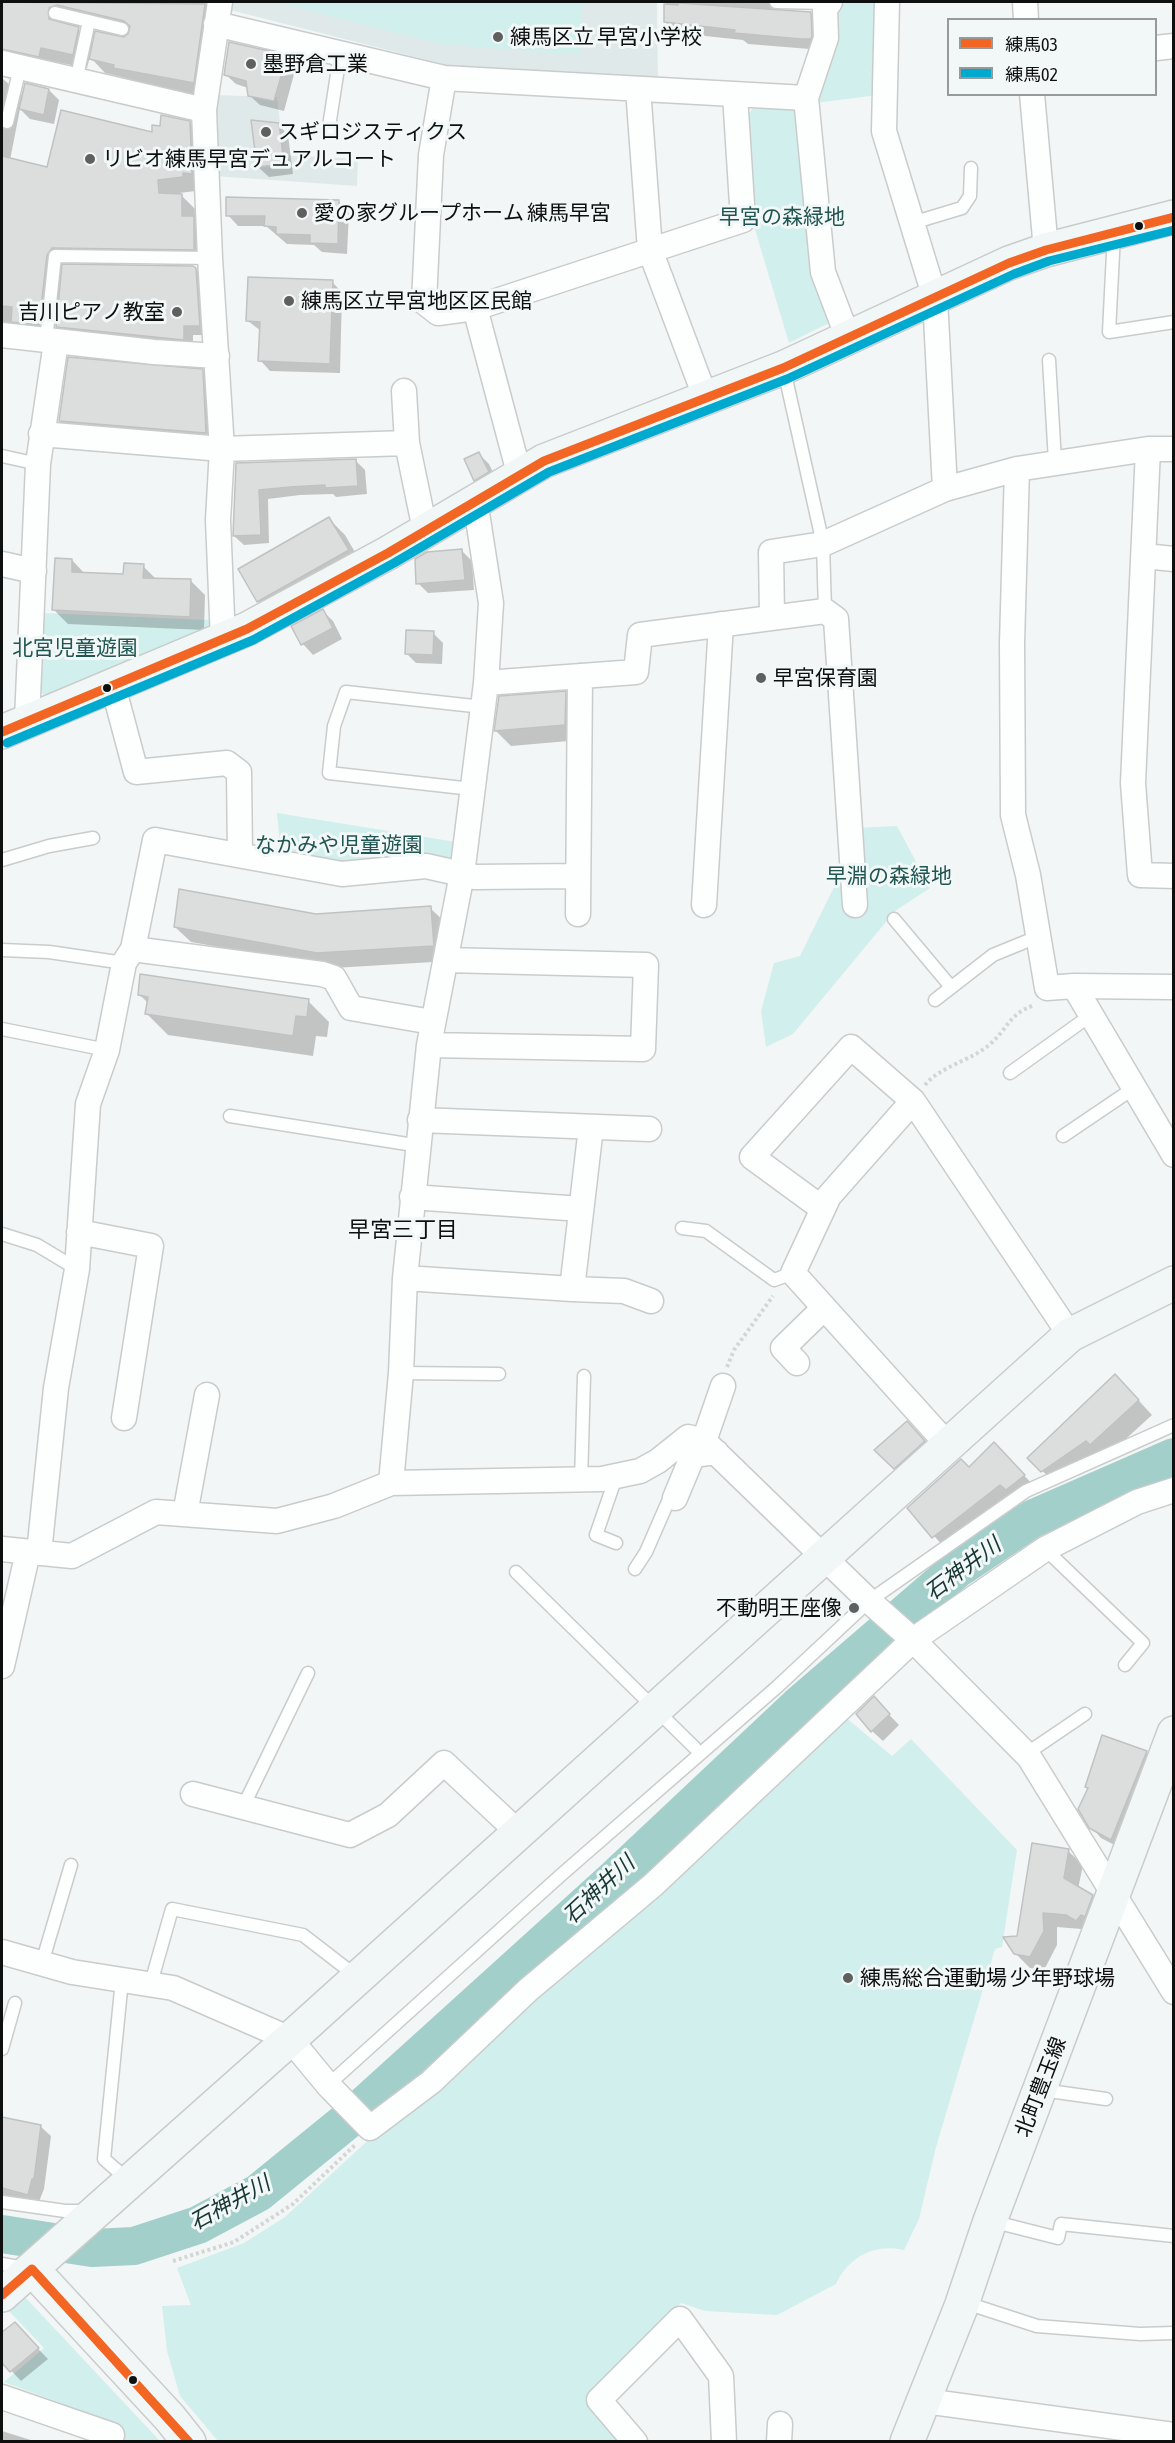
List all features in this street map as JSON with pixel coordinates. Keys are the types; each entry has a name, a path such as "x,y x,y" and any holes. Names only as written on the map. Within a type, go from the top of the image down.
{"street":[{"path":"829,2 825,9 826,38 806,99 823,272 848,338"},
{"path":"887,2 884,131 935,298 945,489"},
{"path":"1025,2 1026,18"},
{"path":"223,641 218,520 222,449 210,258 204,110 218,13 340,55 444,78 806,99"},
{"path":"1157,48 1173,46"},
{"path":"11,65 204,110"},
{"path":"444,78 431,155 424,302 438,313 475,308 743,220 735,94"},
{"path":"638,89 651,250 706,399"},
{"path":"1032,96 1047,250"},
{"path":"51,341 38,464 34,571 14,726 223,641 425,530 519,473 544,461 783,368 1009,263 1047,250 1173,217"},
{"path":"475,308 519,473"},
{"path":"2,335 217,356"},
{"path":"404,391 407,443 425,530"},
{"path":"41,434 222,449 407,443"},
{"path":"1148,449 1133,783 1140,875 1173,876"},
{"path":"772,616 771,552 823,544 945,489 1017,469 1055,461 1148,449 1173,449"},
{"path":"1017,469 1012,644 1013,814 1028,875 1036,937 1047,988 1173,987"},
{"path":"391,1483 401,1373 405,1278 412,1197 420,1146 420,1120 431,1034 462,874 486,683 491,603 475,500"},
{"path":"1144,556 1173,559"},
{"path":"2,564 34,571"},
{"path":"486,683 636,672 640,635 772,616 825,611 836,619 855,905"},
{"path":"704,905 721,624"},
{"path":"579,914 580,676"},
{"path":"113,686 136,772 227,764 239,772 240,855"},
{"path":"2,1666 34,1552 56,1389 76,1269 88,1104 107,1050 155,840 342,874 426,866 474,877 578,876"},
{"path":"128,956 322,974 334,978 351,1008 431,1034 643,1049 646,965 446,960"},
{"path":"1074,986 1173,1155"},
{"path":"823,1209 752,1157 851,1047 913,1101 1070,1335"},
{"path":"913,1101 829,1196 788,1275 824,1308 947,1444"},
{"path":"420,1120 649,1129"},
{"path":"572,1289 591,1127"},
{"path":"412,1197 581,1209"},
{"path":"79,1232 151,1246 124,1418"},
{"path":"405,1278 624,1291 651,1301"},
{"path":"2,2295 25,2265 95,2213 130,2182 1070,1335 1173,1283"},
{"path":"797,1363 783,1348 824,1308"},
{"path":"675,1497 693,1455 710,1446 723,1386"},
{"path":"185,1514 207,1395"},
{"path":"2,1549 72,1556 156,1512 277,1521 334,1506 391,1483 581,1482 616,1477 640,1471 658,1461 688,1437 710,1446 872,1604 909,1637 1026,1755 1173,1992"},
{"path":"2,1952 122,1980 173,1988 290,2039 328,2085 370,2128 431,2082 528,1990 653,1886 909,1637 1045,1549 1137,1502 1173,1490"},
{"name":"北町豊玉線","path":"907,2442 925,2401 1173,1733"},
{"path":"193,1794 350,1835 388,1815 444,1763 519,1833"},
{"path":"25,2265 170,2418 189,2442"},
{"path":"635,2442 599,2400 680,2319 721,2376 724,2442"},
{"path":"2,2397 112,2435 110,2442"},
{"path":"925,2401 1173,2435"}],"lane":[{"path":"776,2 829,2"},
{"path":"55,13 122,29"},
{"path":"76,81 89,21"},
{"path":"328,132 340,55"},
{"path":"7,122 11,65"},
{"path":"912,223 962,208 970,196 971,168"},
{"path":"1114,232 1109,332 1173,322"},
{"path":"51,341 55,256 210,258"},
{"path":"1049,360 1055,461"},
{"path":"783,368 823,544 825,611"},
{"path":"2,456 38,464"},
{"path":"472,789 329,773 334,726 346,692 483,708"},
{"path":"2,860 49,846 93,838"},
{"path":"894,919 951,987"},
{"path":"935,1000 993,955 1036,937"},
{"path":"2,950 128,956"},
{"path":"1010,1073 1091,1015"},
{"path":"2,1029 107,1050"},
{"path":"1063,1136 1134,1088"},
{"path":"230,1116 420,1146"},
{"path":"682,1228 706,1232 774,1280 788,1275"},
{"path":"2,1234 37,1245 76,1269"},
{"path":"401,1373 499,1374"},
{"path":"581,1482 584,1376"},
{"path":"328,2085 561,1875 872,1604 1026,1491 1173,1425"},
{"path":"616,1477 596,1535 616,1543"},
{"path":"635,1569 646,1552 670,1497 675,1497"},
{"path":"1045,1549 1143,1642 1125,1665"},
{"path":"516,1572 695,1748"},
{"path":"243,1807 308,1673"},
{"path":"1026,1755 1085,1714"},
{"path":"42,1963 71,1865"},
{"path":"151,1983 172,1909 303,1935 358,1978"},
{"path":"122,1980 105,2159 130,2182"},
{"path":"2,2049 15,2003"},
{"path":"1040,2090 1106,2099"},
{"path":"2,2202 95,2213"},
{"path":"990,2221 1058,2238 1061,2224 1173,2236"},
{"path":"962,2302 1037,2326 1140,2334 1173,2333"}],"path":[{"path":"913,1101 934,1074 966,1062 992,1043 1019,1010 1046,1001 1047,988"},
{"path":"723,1386 721,1384 734,1350 788,1275"},
{"path":"172,2261 234,2242 293,2204 346,2155 370,2128"}],"shaded area":[{"name":"練馬区立 早宮小学校","path":"231,2 657,2 658,80 447,65 230,10"},
{"path":"215,95 277,97 284,155 358,159 357,186 214,176"}],"green space":[{"path":"276,2 583,2 579,55 439,44"},
{"path":"883,2 878,95 815,103 833,13 841,4"},
{"name":"早宮の森緑地","path":"754,107 797,110 831,316 829,323 789,343 754,226 749,113"},
{"name":"北宮児童遊園","path":"43,613 210,620 210,627 46,697 39,690"},
{"name":"なかみや児童遊園","path":"277,813 456,842 453,858 442,864 340,867 281,856"},
{"name":"早淵の森緑地","path":"897,826 930,888 895,911 793,1034 766,1047 761,1011 774,963 800,956 841,873 855,828"},
{"path":"845,1717 892,1756 911,1739 1017,1850 1002,1947 995,1949 936,2147 919,2219 904,2250 883,2249 864,2254 848,2266 836,2284 777,2315 705,2311 681,2303 588,2394 625,2441 218,2441 180,2396 167,2351 162,2306 191,2305 177,2268 244,2243 285,2217 377,2132"},
{"path":"25,2297 160,2441 117,2441 122,2426 4,2382 44,2348 8,2310"}],"building":[{"path":"2,2 205,4 194,83 113,68 114,65 89,59 95,31 124,37 128,34 130,26 124,21 57,5 49,8 49,19 79,27 73,55 41,48 39,57 2,49"},
{"path":"678,3 811,12 812,36 811,39 801,39 734,33 735,30 664,22 664,4 678,5"},
{"name":"墨野倉工業","path":"229,42 287,55 274,101 248,96 246,81 224,75"},
{"path":"25,83 49,89 44,115 19,109"},
{"path":"61,110 152,132 152,125 160,126 161,115 190,121 192,174 183,173 183,177 158,180 159,193 182,194 182,216 194,216 194,250 52,248 47,255 39,325 11,322 12,307 2,306 2,156 47,167"},
{"name":"スギロジスティクス","path":"251,120 279,123 284,164 257,167"},
{"name":"愛の家グループホーム 練馬早宮","path":"226,197 339,200 338,244 310,243 310,235 276,234 276,227 264,226 265,216 226,216"},
{"path":"62,264 193,266 196,268 200,326 184,326 184,340 56,327"},
{"name":"練馬区立早宮地区区民館","path":"248,277 333,280 330,364 258,361 260,322 246,321"},
{"path":"68,357 203,369 206,433 59,421"},
{"path":"479,452 489,472 474,481 464,459"},
{"path":"356,459 358,486 325,488 325,485 259,490 261,535 233,536 236,463"},
{"path":"329,517 349,550 257,602 238,569"},
{"path":"462,549 465,580 416,584 415,559 427,552"},
{"path":"55,558 72,559 72,572 123,574 124,563 144,564 143,578 191,579 190,617 52,610"},
{"path":"323,609 333,628 301,645 291,626"},
{"path":"406,630 434,631 433,655 405,654"},
{"path":"566,691 565,725 494,731 499,696"},
{"path":"179,889 316,914 431,906 434,946 317,953 174,927"},
{"path":"140,974 309,999 307,1017 296,1016 293,1036 145,1014 148,997 138,995"},
{"path":"1115,1374 1139,1400 1090,1445 1086,1441 1041,1472 1027,1458"},
{"path":"907,1421 925,1441 894,1469 874,1450"},
{"path":"994,1442 1025,1475 1006,1490 1000,1485 932,1538 907,1508 961,1459 969,1467"},
{"path":"874,1696 890,1714 871,1732 856,1714"},
{"path":"1102,1735 1147,1751 1111,1840 1089,1828 1078,1809 1088,1788 1085,1787"},
{"path":"1032,1843 1069,1849 1064,1878 1093,1895 1085,1917 1081,1915 1076,1921 1066,1915 1043,1913 1044,1931 1030,1957 1014,1954 1003,1937 1017,1936"},
{"path":"2,2117 41,2125 34,2179 32,2179 28,2195 2,2188"},
{"path":"15,2322 39,2348 10,2372 2,2363 2,2332"}],"waterway":[{"name":"石神井川","path":"2,2234 92,2248 134,2246 198,2225 258,2193 349,2119 613,1880 798,1706 956,1570 1032,1519 1174,1457"}],"transit line":[{"name":"練馬03","path":"2,732 247,629 388,553 544,461 783,368 1009,263 1046,250 1174,217"},
{"name":"練馬02","path":"7,743 253,640 394,563 549,472 787,379 1014,274 1049,261 1174,230"},
{"name":"練馬03","path":"2,2295 32,2269 189,2442"}],"place":[{"name":"練馬区立 早宮小学校","path":"498,37"},
{"name":"墨野倉工業","path":"251,64"},
{"name":"スギロジスティクス","path":"266,132"},
{"name":"リビオ練馬早宮デュアルコート","path":"90,159"},
{"name":"愛の家グループホーム 練馬早宮","path":"302,213"},
{"name":"練馬区立早宮地区区民館","path":"289,301"},
{"name":"吉川ピアノ教室","path":"177,312"},
{"name":"早宮保育園","path":"761,678"},
{"name":"不動明王座像","path":"854,1608"},
{"name":"練馬総合運動場 少年野球場","path":"848,1978"}],"district":[{"name":"早宮三丁目","path":"403,1230"}]}
